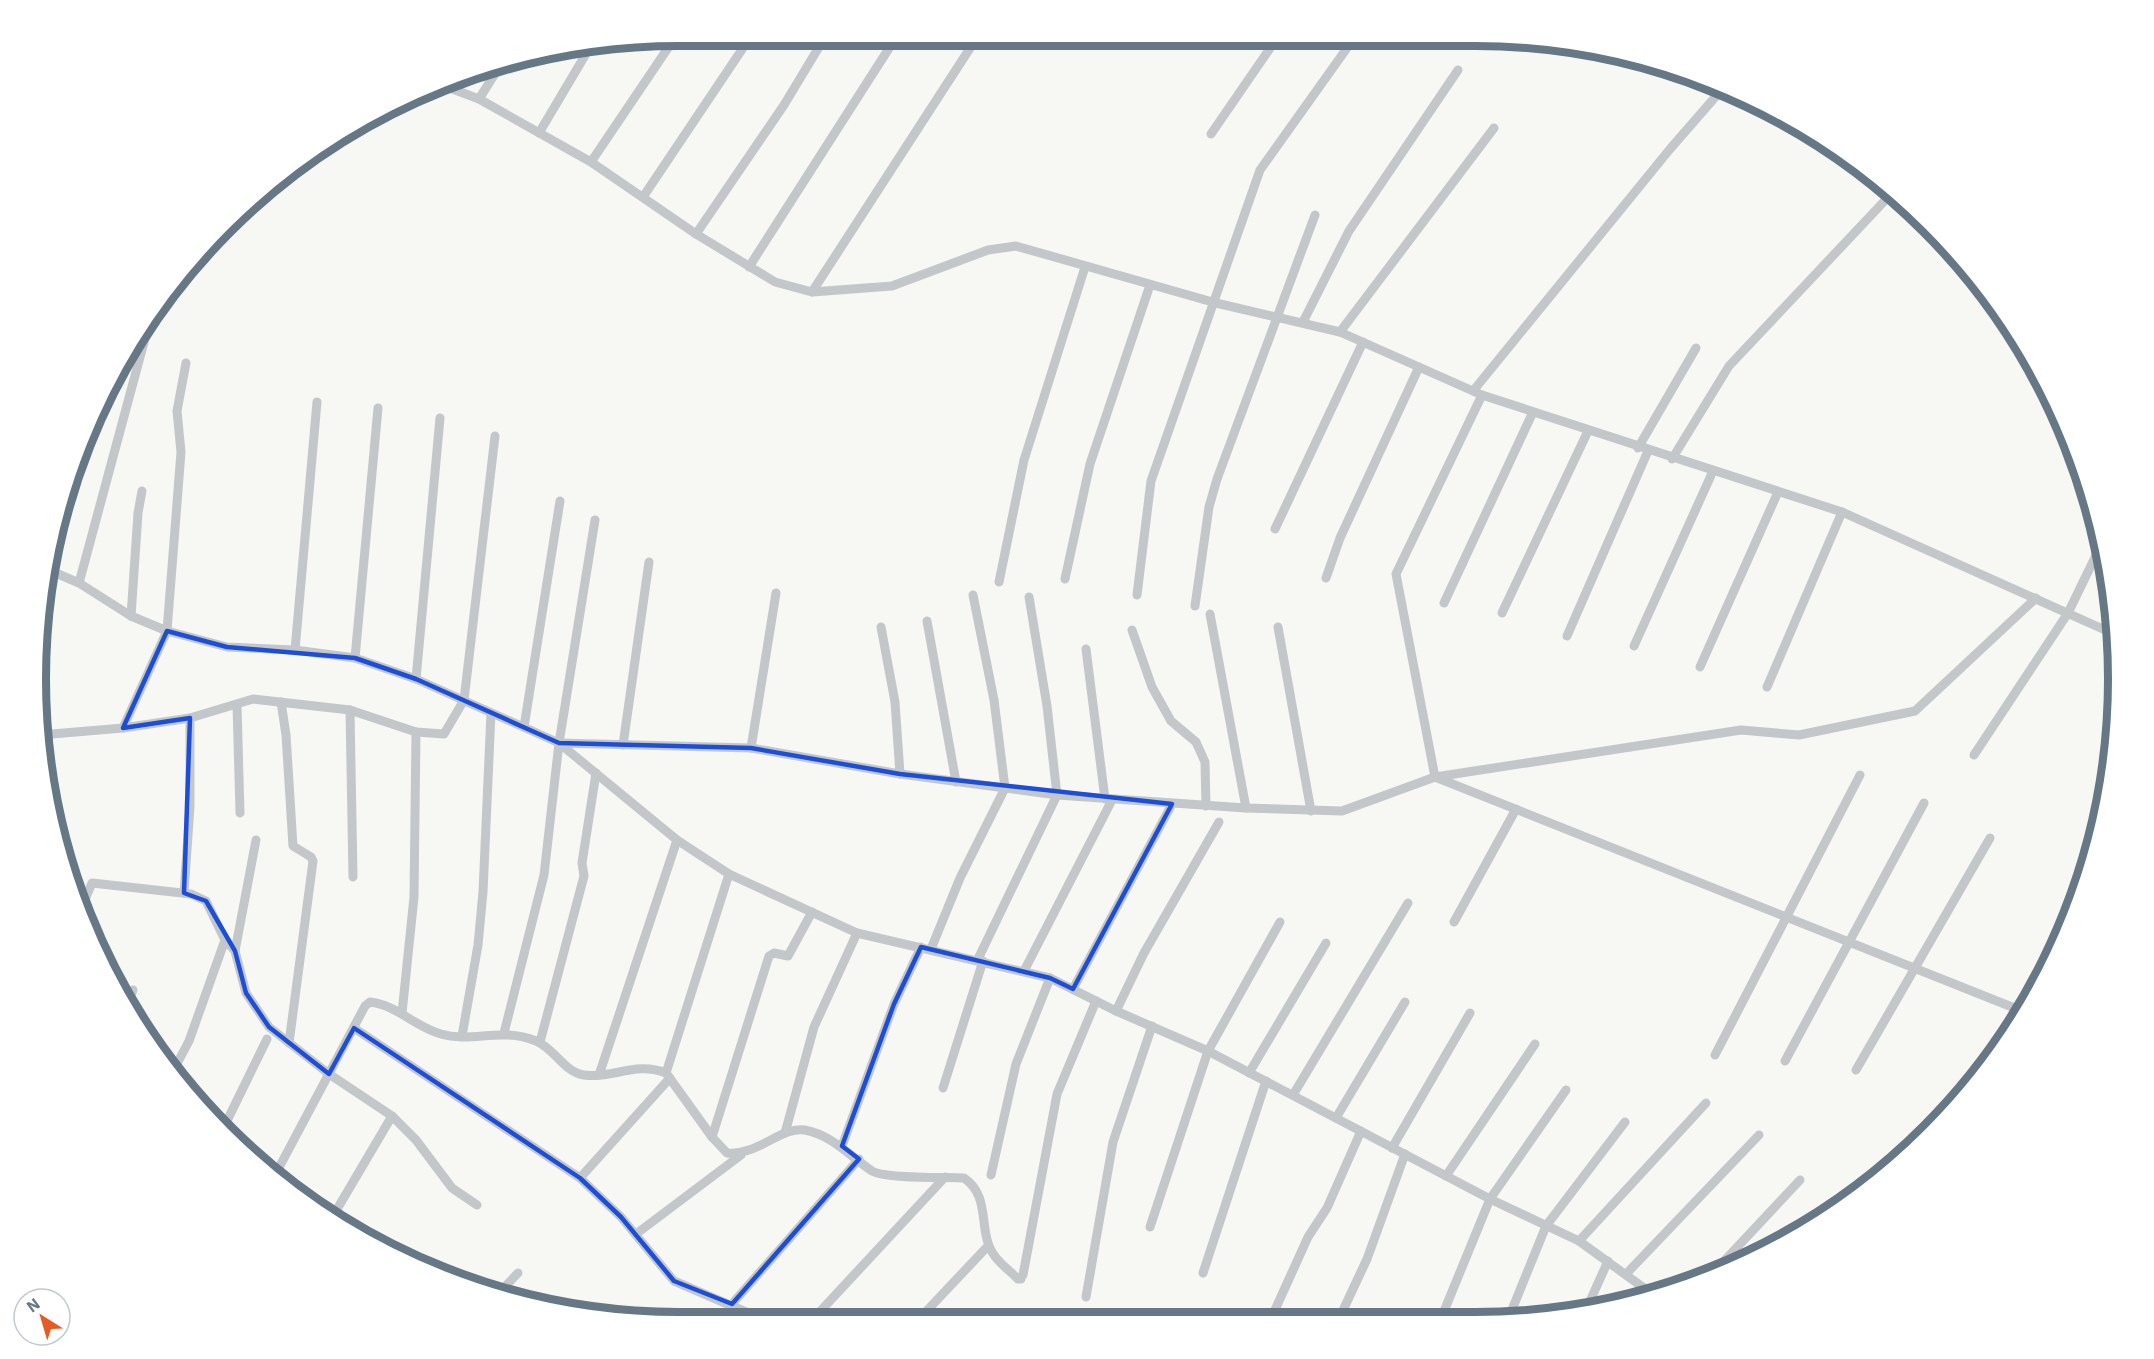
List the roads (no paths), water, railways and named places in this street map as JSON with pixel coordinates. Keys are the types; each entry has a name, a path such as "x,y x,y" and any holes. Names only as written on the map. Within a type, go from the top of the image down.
{"street":[{"path":"643,196 744,46"},
{"path":"696,234 784,105 820,46"},
{"path":"749,267 890,46"},
{"path":"812,292 971,46"},
{"path":"1211,134 1272,46"},
{"path":"1137,595 1151,481 1216,303 1260,170 1349,46"},
{"path":"591,162 669,47"},
{"path":"539,133 586,54"},
{"path":"1303,322 1349,231 1458,70"},
{"path":"479,99 494,74"},
{"path":"453,89 479,99 591,162 696,234 775,282 812,292 892,286 1005,245 1016,246 1216,303 1340,332 1478,393 1672,459 1842,513 2105,630"},
{"path":"1435,777 1396,574 1478,393 1670,149 1717,95"},
{"path":"1340,332 1494,128"},
{"path":"1672,459 1729,366 1886,199"},
{"path":"1195,606 1209,507 1217,479 1315,214"},
{"path":"999,582 1024,460 1085,267"},
{"path":"1065,579 1090,464 1150,285"},
{"path":"79,583 144,342"},
{"path":"1275,529 1363,342"},
{"path":"1567,636 1643,449 1696,348"},
{"path":"123,728 167,631 181,452 177,411 186,363"},
{"path":"1326,578 1340,538 1419,367"},
{"path":"295,650 317,402"},
{"path":"355,658 378,408"},
{"path":"1444,603 1533,412"},
{"path":"416,679 440,418"},
{"path":"1502,614 1588,430"},
{"path":"49,733 123,728 190,718 253,699 350,710 416,732 444,734 464,700 495,436"},
{"path":"1634,646 1713,471"},
{"path":"131,616 138,513 142,491"},
{"path":"1700,667 1779,492"},
{"path":"524,727 560,501"},
{"path":"1767,687 1842,513"},
{"path":"504,1033 544,875 559,743 595,520"},
{"path":"1974,755 2068,613 2095,557"},
{"path":"623,745 649,562"},
{"path":"56,573 79,583 131,616 167,631 227,647 295,650 355,658 416,679 491,712 559,743 677,840 729,874 857,933 1050,978 1116,1011 1208,1051 1490,1199 1579,1242 1627,1273 1646,1289"},
{"path":"751,748 776,593"},
{"path":"842,1146 894,1004 926,948 1005,788 994,700 973,595"},
{"path":"943,1088 980,960 1057,795 1047,706 1029,597"},
{"path":"559,743 751,748 900,774 1057,795 1206,806 1342,811 1435,777 1741,730 1799,735 1915,711 2036,598"},
{"path":"1210,614 1246,808"},
{"path":"927,621 956,782"},
{"path":"881,627 895,702 900,774"},
{"path":"1278,627 1311,810"},
{"path":"1132,630 1152,687 1166,713 1171,721 1196,742 1205,762 1206,806"},
{"path":"1024,971 1109,799 1086,649"},
{"path":"281,702 286,735 293,846 313,859 289,1043"},
{"path":"237,705 240,813"},
{"path":"350,710 353,877"},
{"path":"462,1036 478,945 483,892 491,712"},
{"path":"184,893 190,806 190,718"},
{"path":"402,1013 414,897 416,732"},
{"path":"540,1042 584,876 582,863 596,773"},
{"path":"1715,1055 1860,775"},
{"path":"1435,777 2015,1008"},
{"path":"1785,1061 1924,803"},
{"path":"1073,989 1172,804"},
{"path":"1454,922 1516,808"},
{"path":"1116,1011 1144,953 1219,822"},
{"path":"1856,1070 1990,838"},
{"path":"256,840 235,951 246,993 269,1027 329,1074 392,1116 416,1140 452,1188 477,1205"},
{"path":"599,1075 677,840"},
{"path":"580,1178 668,1075 729,874"},
{"path":"86,898 92,883 184,893 206,902 225,940 235,951"},
{"path":"1293,1095 1408,903"},
{"path":"712,1137 769,956 774,953 788,956 812,912"},
{"path":"1150,1227 1208,1051 1280,922"},
{"path":"785,1133 814,1027 857,933"},
{"path":"177,1065 189,1041 225,940"},
{"path":"1250,1072 1326,943"},
{"path":"992,1175 1016,1064 1050,978"},
{"path":"130,995 132,990"},
{"path":"636,1234 741,1155 785,1133 805,1130 842,1146 880,1175 964,1178 974,1185 981,1197 993,1255 1018,1279 1022,1277 1058,1094 1096,1001"},
{"path":"278,1169 365,1006 370,1002 382,1003 438,1034 462,1036 504,1033 540,1042 577,1073 599,1075 631,1068 668,1075 712,1137 727,1153 741,1155"},
{"path":"1336,1118 1405,1002"},
{"path":"1392,1148 1470,1013"},
{"path":"1086,1297 1113,1142 1152,1026"},
{"path":"354,1028 580,1178 636,1234 667,1276 748,1312"},
{"path":"227,1121 267,1039"},
{"path":"1446,1176 1535,1044"},
{"path":"1203,1273 1266,1081"},
{"path":"1444,1312 1490,1199 1566,1090"},
{"path":"1579,1242 1706,1103"},
{"path":"336,1211 392,1116"},
{"path":"1512,1311 1546,1226 1625,1122"},
{"path":"1274,1312 1308,1237 1327,1208 1361,1131"},
{"path":"1627,1273 1759,1135"},
{"path":"1342,1312 1367,1259 1405,1154"},
{"path":"732,1304 859,1159"},
{"path":"820,1312 945,1178"},
{"path":"1725,1260 1800,1180"},
{"path":"926,1312 986,1248"},
{"path":"1590,1301 1608,1261"},
{"path":"504,1287 518,1273"}]}
